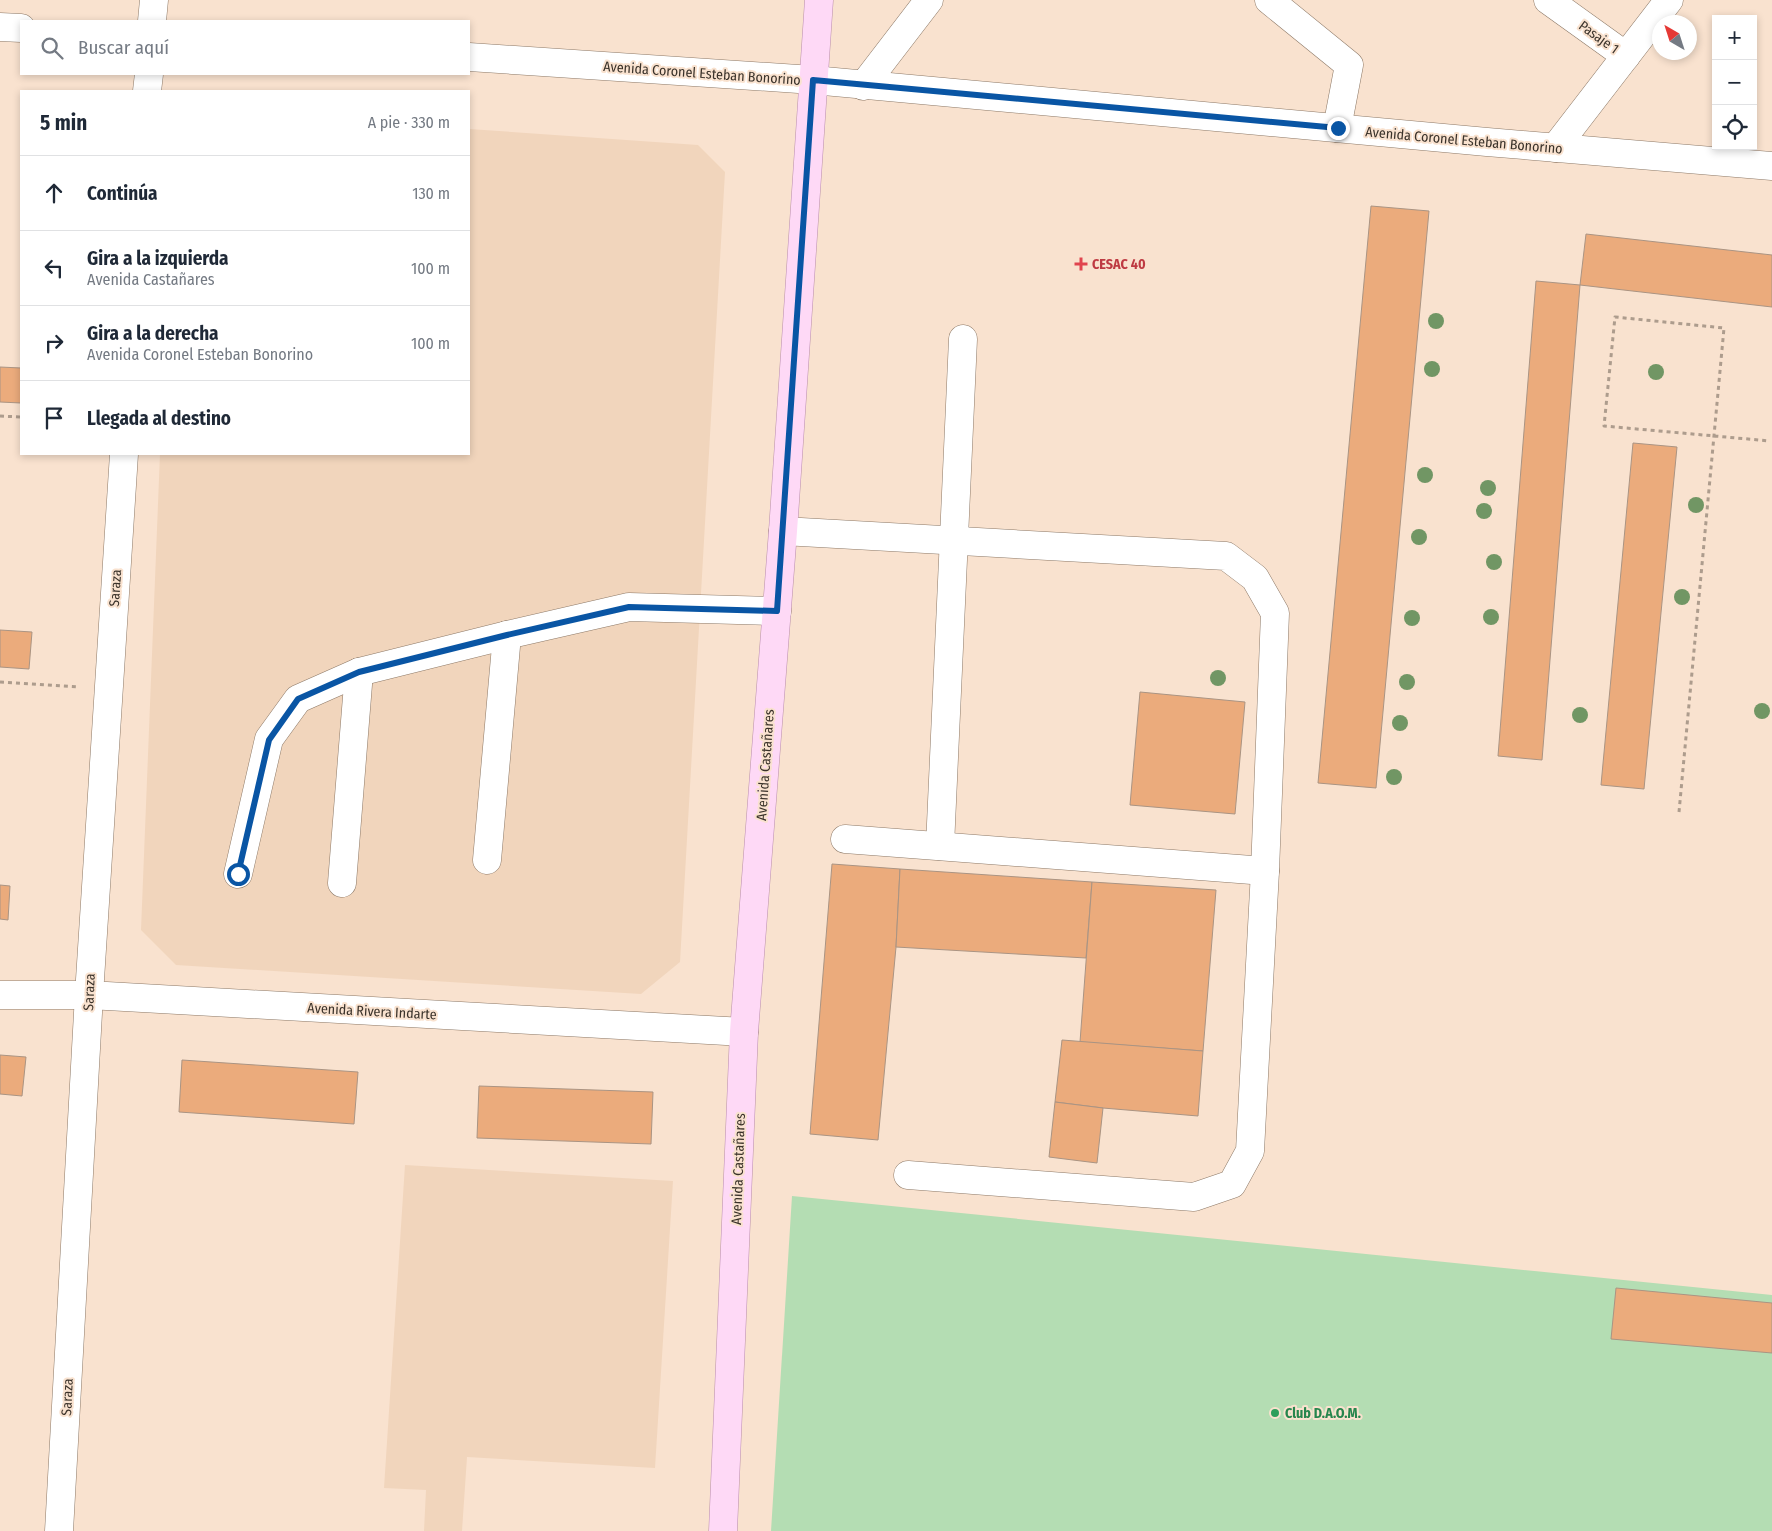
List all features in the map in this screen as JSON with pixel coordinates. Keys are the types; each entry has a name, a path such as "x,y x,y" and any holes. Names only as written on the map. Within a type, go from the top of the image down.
{"main road":[{"name":"Avenida Castañares","path":"723,1531 744,1032 783,531 819,0"}],"street":[{"path":"152,20 154,0"},
{"path":"863,86 929,0"},
{"path":"1269,0 1349,65 1338,128"},
{"name":"Pasaje 1","path":"1548,0 1626,56"},
{"path":"1555,148 1669,0"},
{"path":"0,27 20,28"},
{"name":"Avenida Coronel Esteban Bonorino","path":"470,57 813,80 863,86 1772,166"},
{"path":"147,90 148,75"},
{"path":"940,846 963,338"},
{"name":"Saraza","path":"60,1531 89,995 124,455"},
{"path":"783,531 1226,556 1255,578 1275,614 1265,871 1250,1152 1232,1184 1194,1196 908,1175"},
{"path":"238,874 269,740 298,699 359,672 629,607 777,611"},
{"path":"486,860 507,635"},
{"path":"342,883 359,672"},
{"path":"845,839 1265,871"},
{"name":"Avenida Rivera Indarte","path":"0,995 89,995 744,1032"}],"path":[{"path":"1679,812 1715,437 1724,328 1615,317 1604,426 1715,437 1770,441"},
{"path":"0,416 20,417"},
{"path":"0,682 109,690"}],"shaded area":[{"path":"470,129 698,145 725,172 680,962 641,994 176,965 141,930 160,455 470,455"},
{"path":"405,1165 673,1181 655,1468 467,1457 462,1531 424,1531 426,1490 384,1488"}],"green space":[{"name":"Club D.A.O.M.","path":"792,1196 1772,1295 1772,1531 771,1531"}],"building":[{"path":"1371,206 1429,211 1376,788 1318,783"},
{"path":"1586,234 1772,255 1772,307 1580,285"},
{"path":"1536,281 1580,285 1542,760 1498,756"},
{"path":"0,367 20,368 20,403 0,402"},
{"path":"1633,443 1677,447 1644,789 1601,785"},
{"path":"0,630 32,632 29,669 0,667"},
{"path":"1140,692 1245,702 1235,814 1130,805"},
{"path":"832,864 900,869 896,947 878,1140 810,1134"},
{"path":"900,869 1092,882 1086,958 896,947"},
{"path":"1092,882 1216,890 1203,1051 1080,1042"},
{"path":"0,885 10,886 8,920 0,919"},
{"path":"1062,1040 1203,1051 1198,1116 1055,1102"},
{"path":"0,1055 26,1057 22,1096 0,1094"},
{"path":"182,1060 358,1072 354,1124 179,1112"},
{"path":"479,1086 653,1092 651,1144 477,1138"},
{"path":"1055,1102 1103,1108 1097,1163 1049,1157"},
{"path":"1616,1288 1772,1303 1772,1353 1611,1339"}],"place":[{"name":"CESAC 40","path":"1081,264"},
{"name":"Club D.A.O.M.","path":"1275,1413"}],"route":[{"path":"238,874 269,740 298,699 359,672 629,607 777,611 813,80 1338,128"}]}
